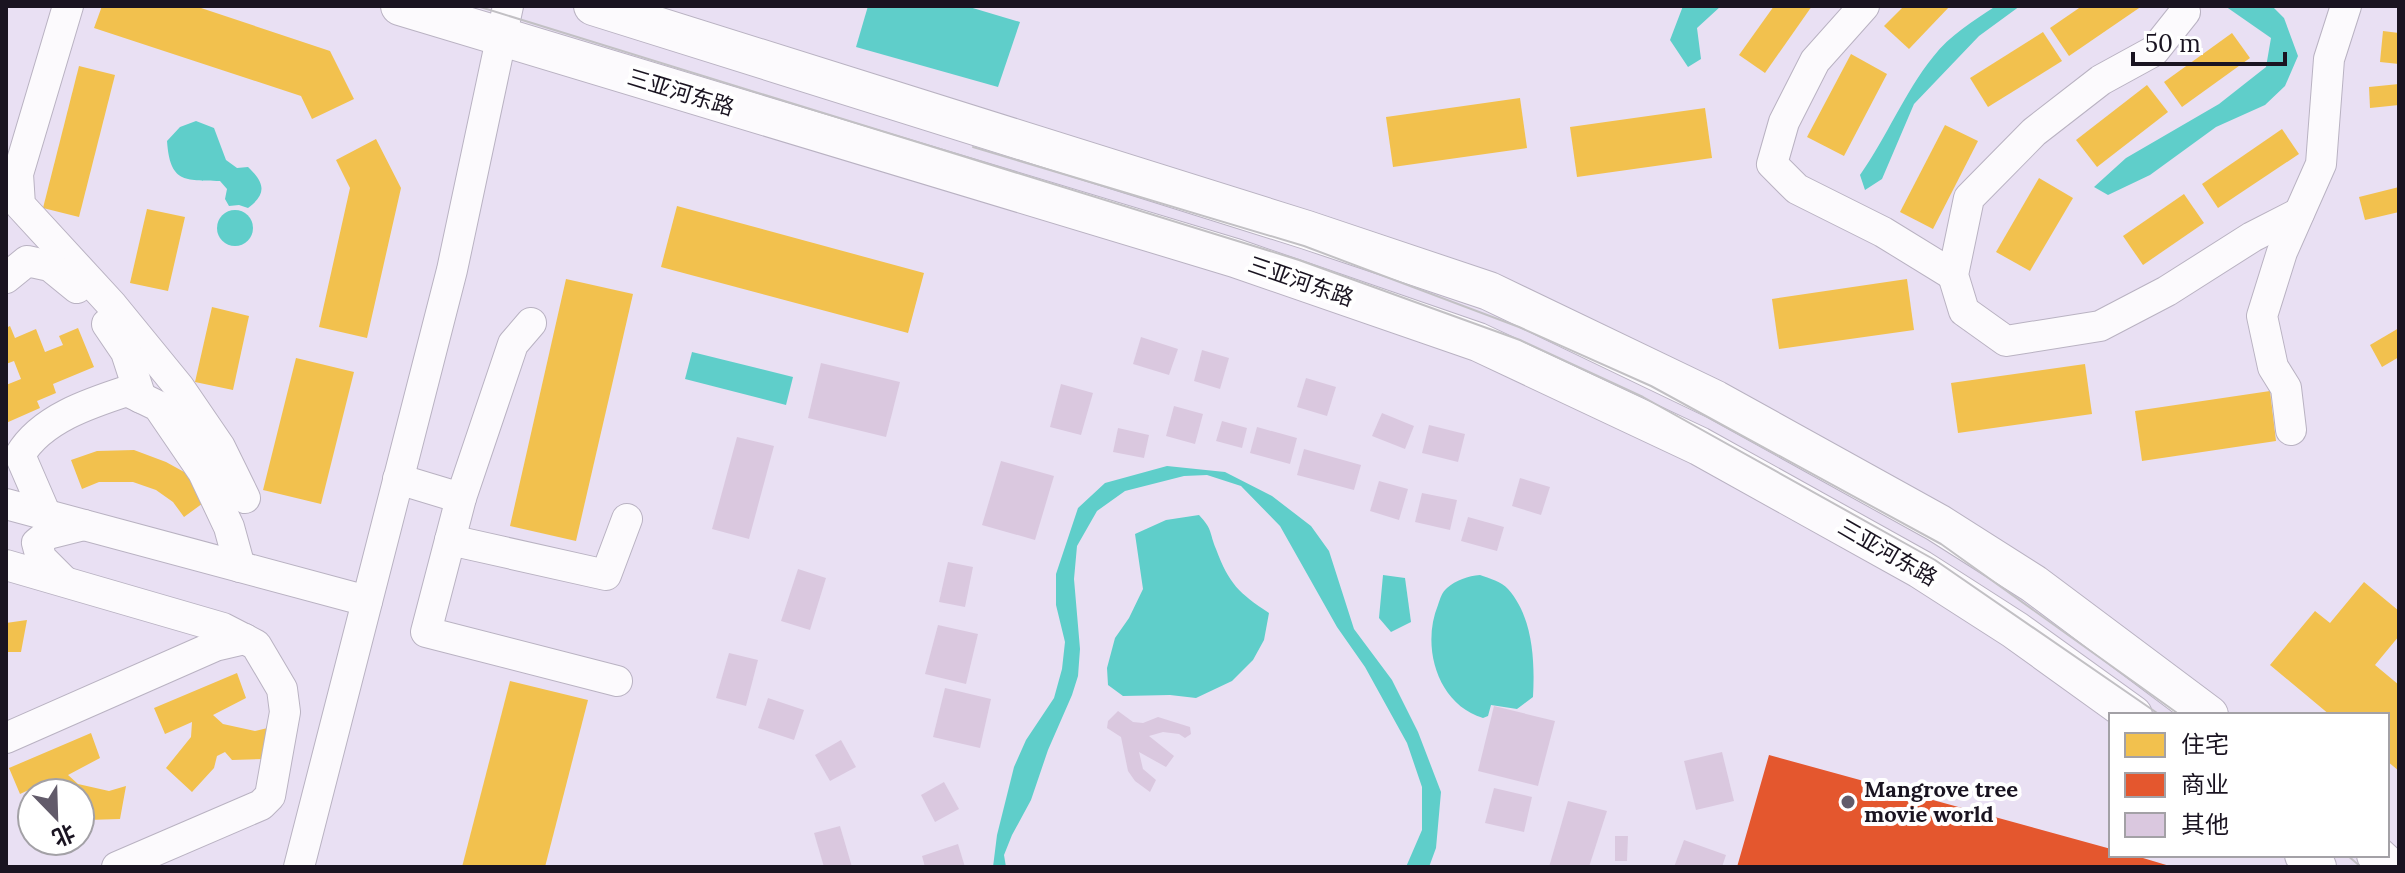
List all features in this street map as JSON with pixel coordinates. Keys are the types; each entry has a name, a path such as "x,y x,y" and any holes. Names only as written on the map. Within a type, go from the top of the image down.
{"main road":[{"name":"三亚河东路","path":"400,6 504,22 1235,258 1478,342 1699,446 1920,569 2015,630 2130,713"},
{"path":"593,6 1292,225 1489,291 1716,400 1938,523 2034,584 2206,713"}],"street":[{"path":"68,6 18,174 20,205 112,305 179,387 220,447 245,498"},
{"path":"1864,6 1815,61 1784,122 1772,164 1797,189 1883,232 1953,275"},
{"path":"2291,430 2286,388 2273,367 2262,316 2282,252 2321,164 2329,59 2346,6"},
{"path":"2185,12 2154,51 2101,80 2034,132 1969,198 1953,275 1964,311 2006,341 2100,326 2167,291 2252,237 2299,213"},
{"path":"299,867 466,210 504,22"},
{"path":"6,278 27,261 50,266 89,298 126,352 141,398"},
{"path":"531,323 513,344 461,498 426,632 617,681"},
{"path":"46,515 20,455 29,440 84,405 127,391 158,406 203,472 229,527 240,567"},
{"path":"398,479 461,498"},
{"path":"6,504 367,601"},
{"path":"450,540 606,575 627,519"},
{"path":"66,582 41,558 37,543 48,534 84,525"},
{"path":"6,565 223,628 256,645 282,689 285,712 270,796 261,805 117,867"},
{"path":"6,738 215,646 245,639"}],"shaded area":[{"path":"868,6 966,6 1020,22 998,87 856,47"},
{"path":"1683,6 1721,6 1697,28 1701,59 1688,67 1670,40"},
{"path":"1996,6 2020,6 1979,36 1914,104 1882,179 1865,190 1860,175 1923,71 1954,35"},
{"path":"2225,6 2272,6 2284,18 2298,56 2285,86 2265,105 2216,127 2150,175 2108,195 2094,187 2126,158 2219,104 2266,67 2271,38"},
{"path":"196,121 214,128 226,160 237,168 248,167 258,178 261,193 248,208 229,206 225,199 227,189 220,181 188,179 171,165 167,141 180,127"},
{"path":"235,210 248,215 253,228 248,241 235,246 222,241 217,228 222,215"},
{"path":"692,352 793,377 786,405 685,379"},
{"path":"1167,466 1225,472 1272,496 1311,526 1329,551 1354,629 1392,680 1418,732 1441,792 1436,848 1429,867 1406,867 1422,830 1422,787 1407,743 1365,667 1337,627 1280,526 1241,486 1207,475 1184,476 1125,491 1097,511 1077,546 1074,579 1080,649 1078,676 1031,800 1004,855 1006,867 993,867 997,835 1014,767 1026,740 1054,698 1062,669 1065,642 1056,605 1056,574 1078,508 1105,483"},
{"path":"1199,515 1209,528 1231,579 1242,593 1269,613 1264,640 1253,660 1232,681 1196,698 1123,696 1108,685 1107,668 1115,638 1143,589 1135,534 1166,520"},
{"path":"1383,575 1405,578 1411,622 1391,632 1379,618"},
{"path":"1480,575 1502,584 1516,600 1531,640 1533,669 1533,697 1517,709 1491,705 1488,716 1483,718 1467,711 1444,687 1437,672 1431,638 1433,621 1444,592 1458,581"}],"building: 住宅":[{"path":"102,6 195,6 330,51 354,99 312,119 301,96 94,28"},
{"path":"1774,6 1812,6 1765,73 1739,55"},
{"path":"1904,6 1950,6 1909,49 1884,26"},
{"path":"2082,6 2142,6 2069,56 2050,28"},
{"path":"2383,31 2399,33 2399,64 2380,62"},
{"path":"2043,32 2062,61 1988,107 1970,78"},
{"path":"2232,33 2250,58 2182,107 2164,82"},
{"path":"1851,54 1887,74 1844,156 1807,137"},
{"path":"79,66 115,75 79,217 43,208"},
{"path":"2399,84 2399,105 2370,108 2369,87"},
{"path":"2147,85 2168,112 2097,167 2076,140"},
{"path":"1520,98 1527,148 1393,167 1386,117"},
{"path":"1705,108 1712,158 1577,177 1570,127"},
{"path":"1945,125 1978,141 1933,229 1900,212"},
{"path":"2282,129 2299,154 2218,208 2202,184"},
{"path":"376,139 401,188 367,338 319,327 350,188 336,160"},
{"path":"2039,178 2073,198 2030,271 1996,252"},
{"path":"2399,187 2399,212 2365,220 2359,197"},
{"path":"2184,194 2204,223 2143,265 2123,236"},
{"path":"677,206 924,273 908,333 661,267"},
{"path":"147,209 185,217 168,291 130,283"},
{"path":"566,279 633,294 576,541 510,526"},
{"path":"1907,279 1914,330 1779,349 1772,299"},
{"path":"212,307 249,316 233,390 195,382"},
{"path":"10,326 15,338 36,329 45,352 63,345 59,336 78,328 94,367 53,384 56,393 37,401 40,408 6,423 6,385 21,379 14,361 6,364 6,328"},
{"path":"2399,328 2399,357 2382,367 2370,345"},
{"path":"296,358 354,372 321,504 263,490"},
{"path":"2085,364 2092,414 1958,433 1951,383"},
{"path":"2270,391 2276,441 2142,461 2135,411"},
{"path":"134,450 166,462 195,478 210,498 184,517 173,502 156,490 133,482 99,482 82,489 71,460 97,451"},
{"path":"2364,582 2399,611 2399,636 2375,665 2399,685 2399,771 2389,763 2389,713 2328,713 2270,665 2315,611 2330,623"},
{"path":"27,620 21,652 6,652 6,623"},
{"path":"237,673 246,698 213,715 223,724 255,731 272,727 266,759 232,760 225,752 217,756 214,768 192,792 166,768 191,737 192,722 165,734 154,708"},
{"path":"510,681 588,700 545,867 462,867"},
{"path":"91,733 100,758 68,775 70,777 16,777 16,785 9,768"},
{"path":"126,786 120,819 96,820 96,788 109,791"}],"building: 商业":[{"name":"Mangrove tree movie world","path":"1769,755 2109,848 2109,857 2140,857 2173,867 1737,867"}],"building: 其他":[{"path":"1141,337 1178,349 1169,375 1133,364"},
{"path":"1202,350 1229,358 1220,389 1194,381"},
{"path":"821,363 900,382 886,437 808,418"},
{"path":"1306,378 1336,387 1327,416 1297,407"},
{"path":"1061,384 1093,393 1081,435 1050,427"},
{"path":"1174,406 1203,414 1195,444 1166,436"},
{"path":"1382,413 1414,426 1405,449 1372,436"},
{"path":"1222,421 1247,428 1242,448 1216,441"},
{"path":"1429,425 1465,434 1458,462 1422,453"},
{"path":"1257,427 1297,438 1290,464 1250,453"},
{"path":"1118,428 1149,435 1144,458 1113,452"},
{"path":"737,437 774,446 749,539 712,529"},
{"path":"1304,449 1361,465 1354,490 1297,475"},
{"path":"1001,461 1054,476 1035,540 982,525"},
{"path":"1520,478 1550,487 1541,515 1512,506"},
{"path":"1379,481 1408,489 1399,520 1370,511"},
{"path":"1422,493 1457,500 1450,530 1415,522"},
{"path":"1468,517 1504,527 1497,551 1461,541"},
{"path":"948,562 973,567 965,607 939,602"},
{"path":"798,569 826,578 810,630 781,621"},
{"path":"938,625 978,634 966,684 925,674"},
{"path":"729,653 758,660 746,706 716,698"},
{"path":"945,688 991,699 980,748 933,737"},
{"path":"768,698 804,710 794,740 758,728"},
{"path":"1494,706 1555,721 1538,786 1478,771"},
{"path":"1118,711 1133,722 1143,723 1158,717 1190,727 1191,734 1185,738 1163,732 1149,736 1174,756 1166,767 1139,752 1143,769 1156,780 1150,792 1135,781 1128,771 1121,737 1107,728 1108,721"},
{"path":"841,740 856,767 830,781 815,755"},
{"path":"1722,752 1734,801 1696,810 1684,761"},
{"path":"944,782 959,809 935,822 921,795"},
{"path":"1494,788 1532,797 1524,832 1485,823"},
{"path":"1568,801 1607,811 1589,867 1549,867"},
{"path":"840,826 852,867 824,867 814,833"},
{"path":"1615,836 1628,836 1627,861 1615,861"},
{"path":"1684,840 1726,855 1722,867 1674,867"},
{"path":"958,844 965,867 925,867 922,856"}],"tram line":[{"path":"477,6 1299,260 1520,340 1643,397 1935,560 2157,713"},
{"path":"973,147 1304,246 1519,327 1651,386 1941,544 2177,713"},
{"path":"2349,857 2361,867"}],"place":[{"name":"Mangrove tree movie world","path":"1848,802"}]}
